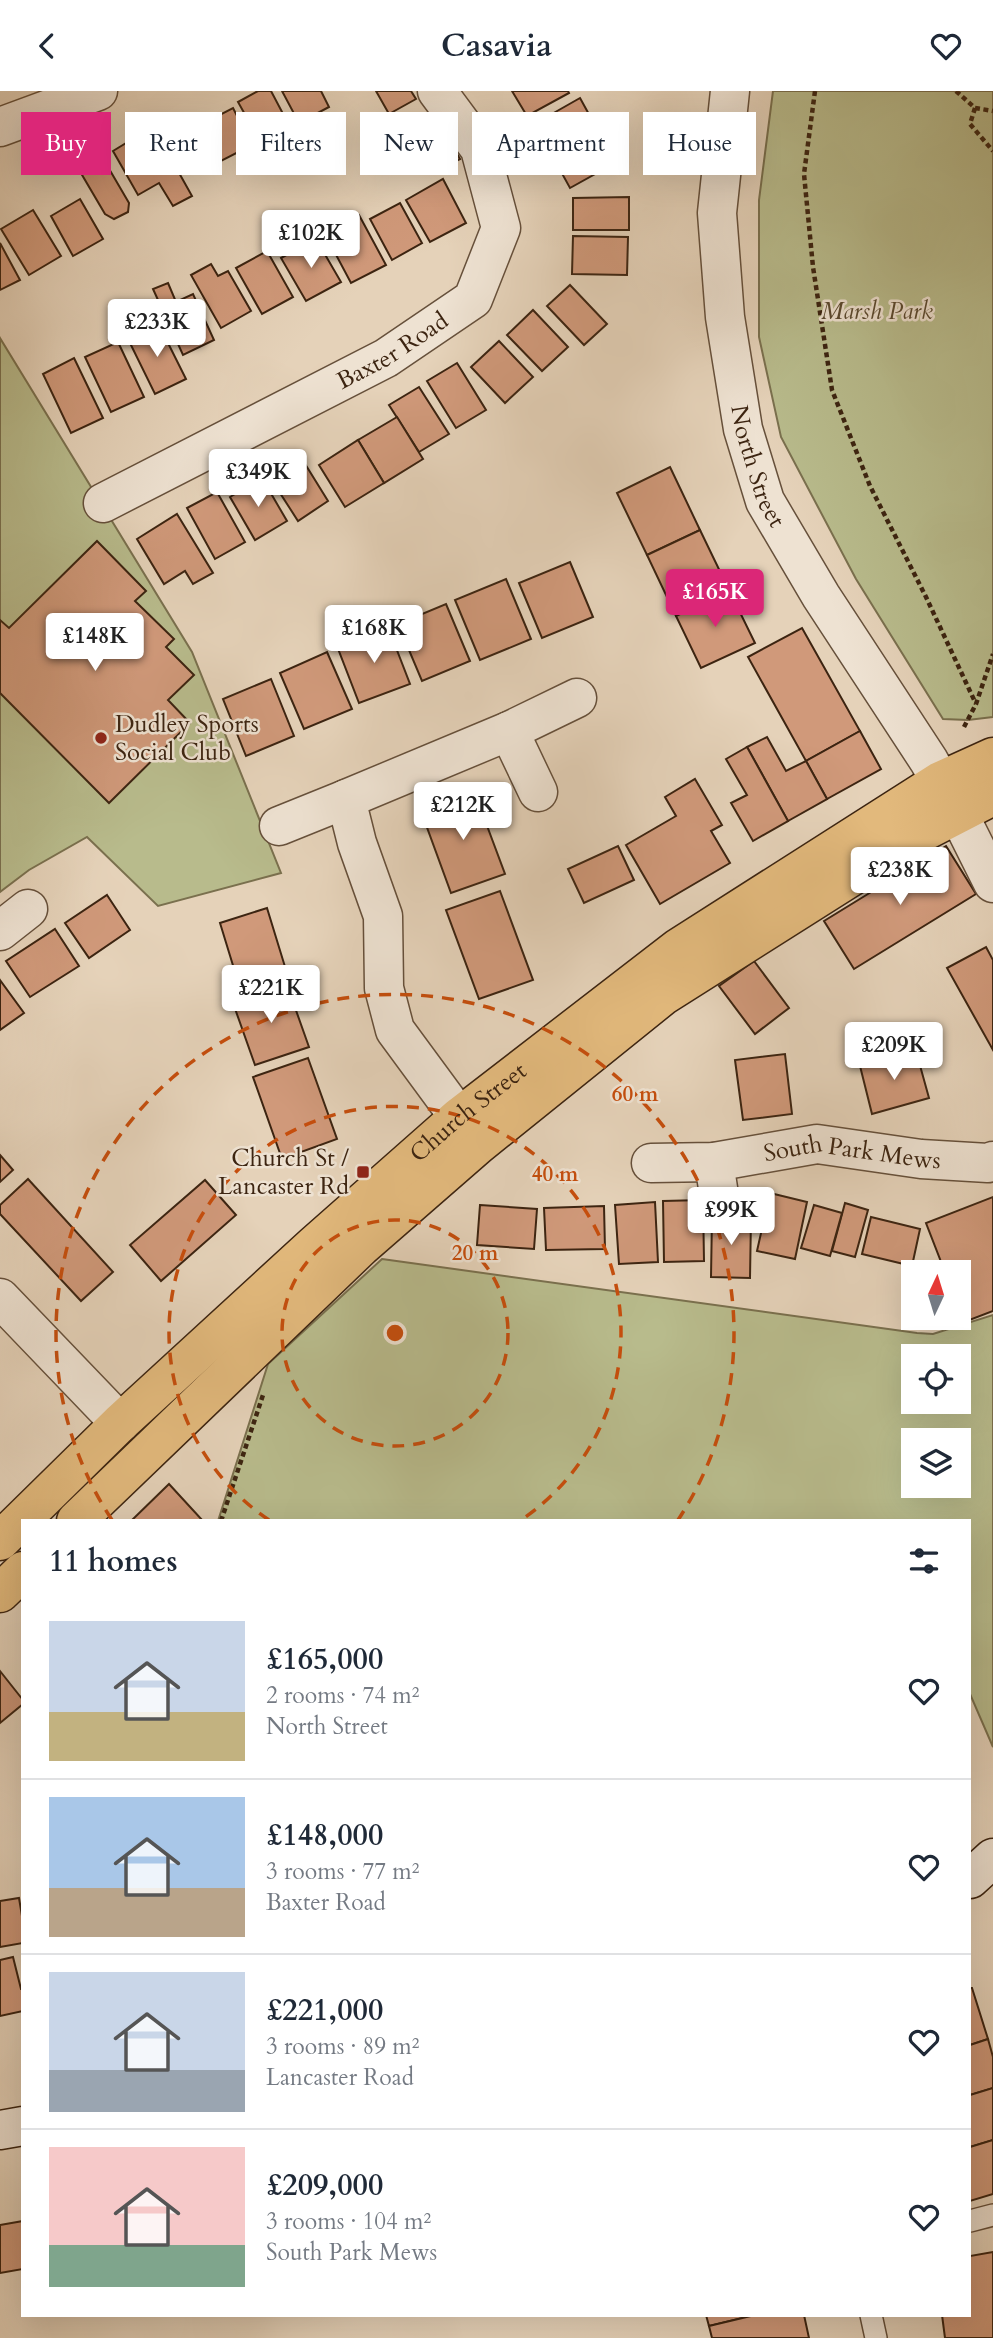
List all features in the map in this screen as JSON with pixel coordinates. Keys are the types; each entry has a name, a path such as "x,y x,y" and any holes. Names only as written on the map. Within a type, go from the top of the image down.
{"main road":[{"name":"Church Street","path":"77,1519 361,1247 478,1145 663,996 919,834 949,797 993,757"},
{"name":"Church Street","path":"22,1519 120,1423 314,1245 459,1117 678,948 867,827 949,797 993,796"},
{"name":"Church Street","path":"0,1541 21,1520"},
{"path":"0,1593 21,1573"}],"street":[{"path":"0,127 98,91"},
{"name":"Baxter Road","path":"103,503 386,358 473,299 501,228 480,149 437,91"},
{"name":"North Street","path":"730,91 717,213 726,317 746,441 765,501 821,596 949,797 993,883"},
{"path":"279,826 509,731 577,698"},
{"path":"509,731 538,792"},
{"path":"949,797 993,774"},
{"path":"346,799 357,843 383,916 384,988 395,1030 459,1117"},
{"name":"South Park Mews","path":"650,1163 714,1162 817,1145 921,1159 993,1161"},
{"path":"714,1162 721,1208"},
{"path":"0,1298 120,1423"},
{"path":"971,1878 993,1858"},
{"path":"0,2130 21,2126"}],"lane":[{"path":"971,2221 993,2215"},
{"path":"872,2317 876,2338"}],"path":[{"path":"815,91 804,174 813,267 832,390 870,486 976,704 993,655"},
{"path":"956,91 975,108 993,111"},
{"path":"975,108 970,124 993,151"},
{"path":"222,1519 264,1394"}],"green space":[{"name":"Marsh Park","path":"773,91 993,91 993,717 943,719 856,579 781,437 759,337 759,200"},
{"path":"0,338 192,652 281,873 158,906 87,837 29,870 0,892"},
{"path":"382,1259 917,1333 971,1330 971,1322 993,1315 993,1747 971,1696 971,1519 219,1519 268,1364"}],"building":[{"path":"258,91 271,91 282,112 244,112 238,102"},
{"path":"282,91 321,91 329,107 320,112 293,112"},
{"path":"376,91 411,91 416,99 388,112"},
{"path":"512,91 569,93 534,112 525,112"},
{"path":"580,98 588,112 555,112"},
{"path":"233,108 236,114 236,153 222,160 222,114"},
{"path":"125,144 125,172 113,151"},
{"path":"111,172 129,203 128,212 114,219 105,214 82,175 111,175"},
{"path":"127,175 180,175 192,196 173,206 159,183 138,195"},
{"path":"563,175 593,175 570,188"},
{"path":"443,179 466,223 430,242 406,200"},
{"path":"629,197 629,230 573,230 573,198"},
{"path":"80,199 103,239 73,256 51,216"},
{"path":"400,203 422,243 392,260 370,219"},
{"path":"33,210 61,256 29,275 1,229"},
{"path":"359,215 386,265 351,283 325,234"},
{"path":"573,236 628,237 627,275 572,274"},
{"path":"316,239 341,282 306,301 281,258"},
{"path":"0,243 20,280 0,290"},
{"path":"267,251 293,297 262,314 236,268"},
{"path":"211,264 218,276 228,271 251,311 221,328 191,275"},
{"path":"168,283 176,302 193,294 214,340 183,355 153,289"},
{"path":"570,285 607,324 584,345 547,306"},
{"path":"533,310 568,347 542,371 507,335"},
{"path":"159,325 186,379 155,394 128,339"},
{"path":"499,341 533,377 505,403 471,367"},
{"path":"118,342 144,397 111,412 85,357"},
{"path":"74,358 103,418 71,433 43,374"},
{"path":"457,363 486,410 456,428 427,381"},
{"path":"419,387 449,434 419,452 389,405"},
{"path":"397,417 423,459 384,483 358,440"},
{"path":"358,440 384,483 345,507 319,465"},
{"path":"302,459 328,501 298,521 271,479"},
{"path":"670,467 700,530 647,555 617,493"},
{"path":"262,478 287,521 255,540 230,497"},
{"path":"217,492 245,542 215,559 187,508"},
{"path":"177,514 213,573 193,584 185,571 164,584 137,539"},
{"path":"700,530 729,590 676,616 647,555"},
{"path":"97,541 146,591 135,601 174,639 166,647 194,675 168,700 190,723 109,803 0,693 0,620 9,628"},
{"path":"570,562 593,617 542,638 519,583"},
{"path":"506,579 531,639 480,660 455,600"},
{"path":"729,590 755,643 701,668 676,616"},
{"path":"446,604 470,661 422,681 398,624"},
{"path":"388,627 410,684 359,703 337,646"},
{"path":"802,628 860,731 806,761 748,657"},
{"path":"327,652 352,709 304,729 280,673"},
{"path":"271,679 294,736 246,756 223,699"},
{"path":"860,731 881,769 827,799 806,761"},
{"path":"767,737 786,771 806,761 827,799 788,821 747,747"},
{"path":"747,747 788,821 753,841 731,803 747,795 726,759"},
{"path":"695,779 722,825 711,831 730,863 660,904 626,845 676,816 665,797"},
{"path":"474,791 505,874 451,893 421,811"},
{"path":"618,846 634,880 584,903 568,869"},
{"path":"946,846 976,894 854,969 824,921"},
{"path":"500,891 533,980 479,999 446,910"},
{"path":"107,895 130,930 89,958 65,923"},
{"path":"267,908 286,970 239,985 220,923"},
{"path":"55,929 79,966 30,997 6,961"},
{"path":"986,947 993,960 993,1050 947,968"},
{"path":"754,961 789,1008 755,1034 719,986"},
{"path":"0,980 24,1013 0,1030"},
{"path":"287,985 309,1047 255,1065 233,1003"},
{"path":"916,1051 929,1098 872,1114 860,1066"},
{"path":"785,1054 792,1114 743,1120 735,1060"},
{"path":"308,1058 337,1139 282,1159 253,1077"},
{"path":"0,1155 13,1170 0,1182"},
{"path":"28,1179 113,1272 81,1301 0,1214 0,1205"},
{"path":"205,1180 236,1215 161,1281 130,1245"},
{"path":"770,1193 807,1202 795,1259 757,1251"},
{"path":"993,1197 993,1311 971,1319 971,1260 940,1260 926,1223"},
{"path":"703,1200 704,1261 664,1262 663,1201"},
{"path":"655,1202 658,1262 619,1264 615,1205"},
{"path":"845,1203 868,1210 855,1257 832,1251"},
{"path":"480,1205 537,1209 534,1249 477,1245"},
{"path":"814,1205 842,1213 830,1256 801,1248"},
{"path":"604,1206 605,1249 546,1250 544,1208"},
{"path":"712,1216 751,1217 750,1278 711,1277"},
{"path":"871,1217 920,1229 913,1260 901,1260 901,1263 862,1254"},
{"path":"169,1484 201,1519 133,1519"},
{"path":"0,1671 21,1697 21,1706 0,1723"},
{"path":"19,1898 21,1943 0,1947 0,1901"},
{"path":"13,1957 21,1989 21,2011 0,2016 0,1960"},
{"path":"971,1988 972,1988 988,2039 971,2045"},
{"path":"988,2039 993,2057 993,2088 971,2095 971,2045"},
{"path":"993,2088 993,2140 971,2147 971,2095"},
{"path":"993,2140 993,2194 971,2201 971,2147"},
{"path":"21,2221 21,2269 0,2273 0,2225"},
{"path":"993,2252 993,2338 945,2338 942,2317 971,2317 971,2256"},
{"path":"707,2317 747,2317 709,2326"},
{"path":"747,2317 804,2317 809,2338 712,2338 709,2326"}],"place":[{"name":"Dudley Sports Social Club","path":"101,738"},
{"name":"Church St / Lancaster Rd","path":"363,1172"}]}
